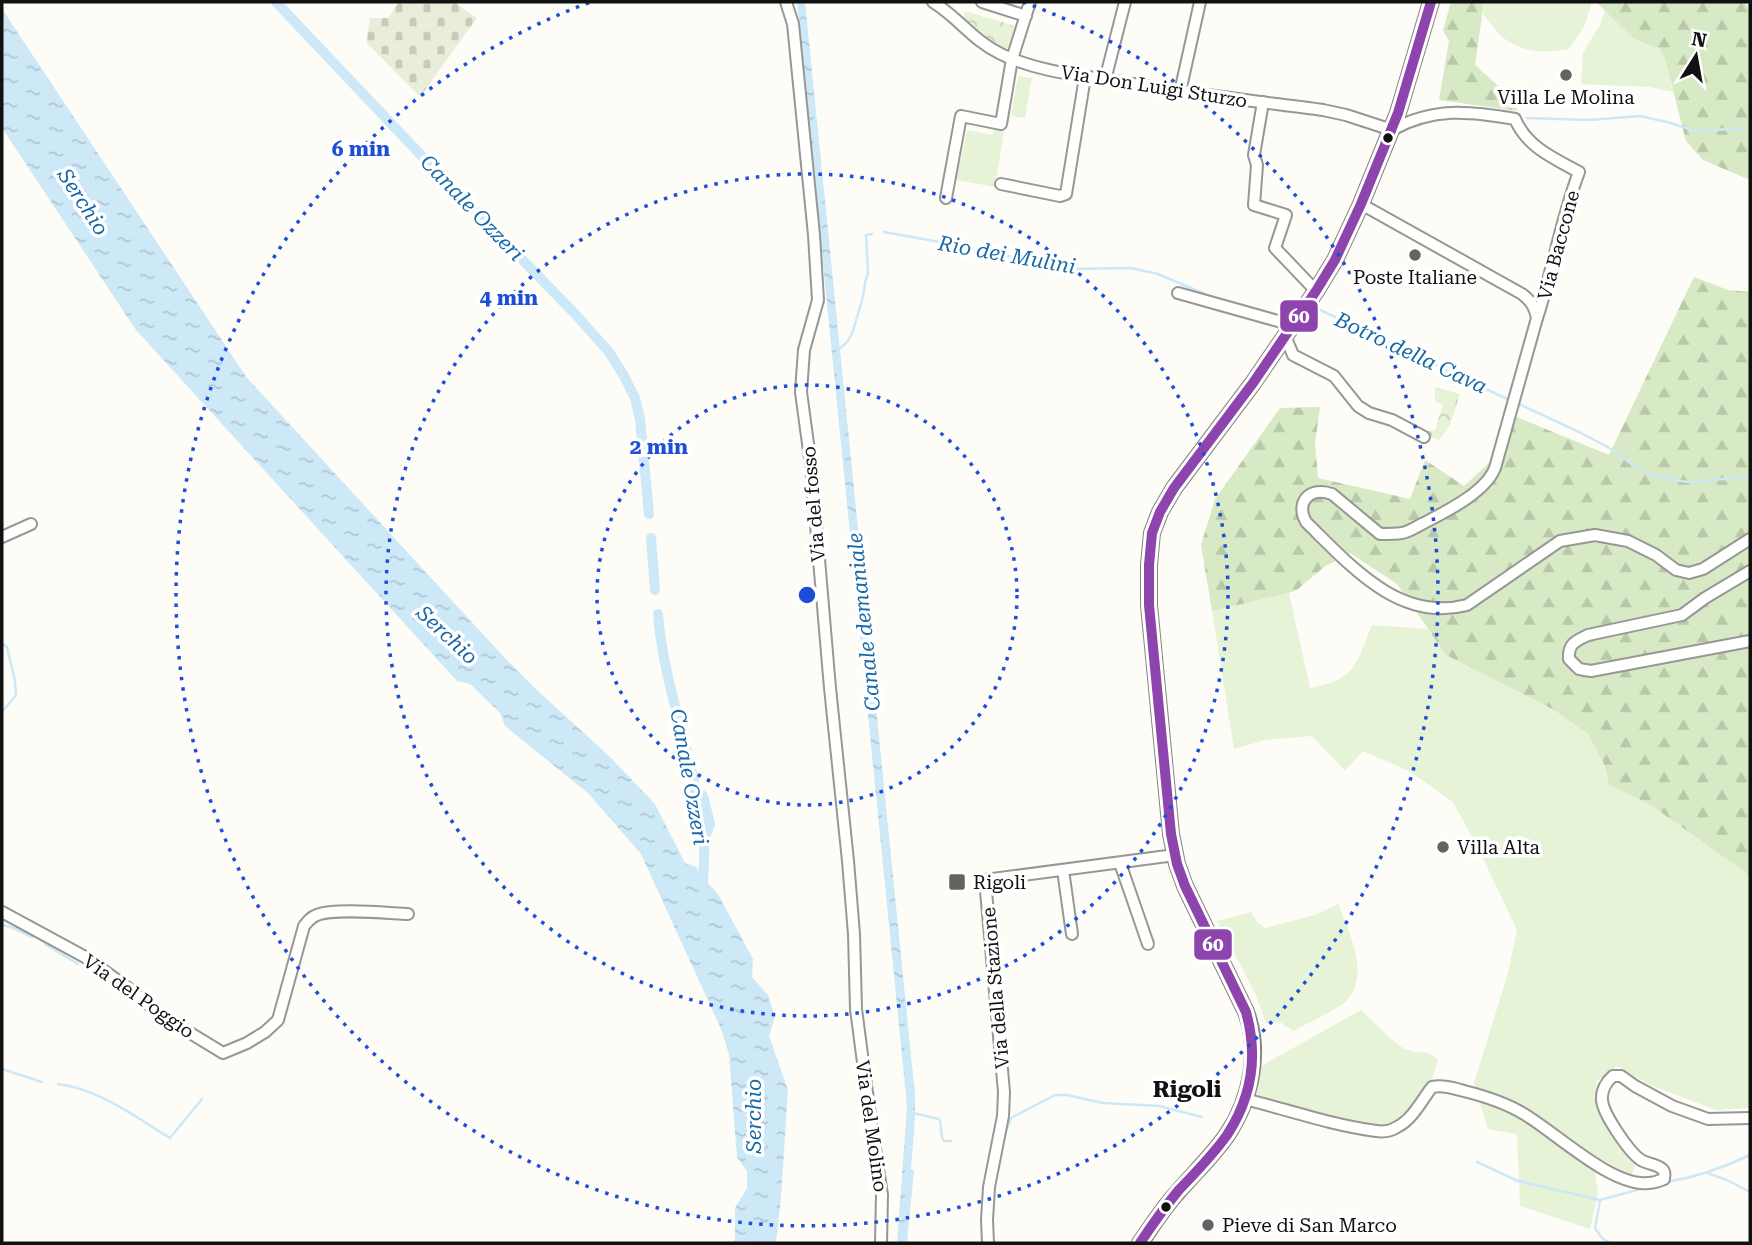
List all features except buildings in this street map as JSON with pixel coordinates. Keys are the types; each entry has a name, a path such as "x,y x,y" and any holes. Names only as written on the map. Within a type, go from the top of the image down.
{"main road":[{"path":"1140,1243 1172,1198 1228,1134 1245,1098 1253,1066 1251,1024 1185,886 1175,855 1169,822 1151,628 1149,565 1152,533 1169,496 1289,331 1335,260 1392,130 1431,2"}],"street":[{"name":"Via del fosso","path":"786,2 793,24 814,235 818,300 804,350 802,392 848,861 856,1009"},
{"name":"Via Don Luigi Sturzo","path":"933,2 950,14 975,39 994,51 1040,68 1180,92 1335,112 1392,130"},
{"path":"982,2 1026,16"},
{"path":"946,198 961,116 1002,124 1012,59 1030,2"},
{"path":"1105,80 1125,2"},
{"path":"1180,92 1200,2"},
{"path":"1001,184 1066,194 1085,77"},
{"path":"1263,102 1254,155 1258,165 1254,205 1286,215 1275,248 1316,291"},
{"name":"Via Baccone","path":"1392,130 1432,114 1453,112 1515,119 1524,136 1538,149 1579,172 1495,468 1487,481 1467,498 1404,533 1380,534 1332,494 1323,491 1314,492 1304,500 1302,515 1306,522 1364,578 1376,586 1395,597 1440,610 1467,606 1560,541 1595,535 1628,541 1656,555 1676,570 1689,573 1703,569 1750,538"},
{"path":"1361,205 1522,294 1533,305 1537,318"},
{"path":"1178,293 1289,331 1293,355 1334,376 1368,413 1392,420 1424,437"},
{"path":"2,537 31,524"},
{"path":"1750,571 1682,615 1588,635 1574,642 1569,650 1569,659 1579,669 1591,671 1750,641"},
{"name":"Via della Stazione","path":"988,1243 989,1187 1003,1115 1004,1092 985,880 1175,855"},
{"path":"1120,863 1148,944"},
{"path":"1063,870 1072,934"},
{"name":"Via del Poggio","path":"2,912 85,957 164,1017 223,1053 265,1032 278,1020 304,926 312,917 340,912 408,915"},
{"name":"Via del Molino","path":"856,1009 882,1195 881,1243"},
{"path":"1245,1098 1330,1121 1389,1131 1400,1126 1413,1113 1432,1087 1441,1086 1477,1094 1506,1105 1524,1114 1582,1156 1614,1174 1636,1183 1648,1184 1664,1179 1665,1173 1641,1160 1624,1143 1604,1106 1601,1098 1606,1082 1613,1076 1621,1076 1672,1106 1708,1119 1750,1118"}],"green space":[{"path":"399,2 454,2 477,18 420,97 366,42 370,18 388,18"},
{"path":"1451,2 1484,2 1475,65 1505,92 1518,111 1439,100 1449,41 1443,30"},
{"path":"1484,2 1592,2 1584,27 1569,49 1544,51 1520,47 1505,39 1483,14"},
{"path":"1596,2 1743,2 1750,7 1750,180 1703,160 1686,141 1660,49 1634,39"},
{"path":"1605,10 1634,39 1660,48 1673,92 1649,87 1581,84 1583,53 1600,25"},
{"path":"965,11 1015,26 1008,48 990,42 978,33 963,18"},
{"path":"1018,76 1032,78 1025,118 1011,116"},
{"path":"995,127 1004,131 995,187 956,180 958,161 961,161 967,130 992,135"},
{"path":"1694,277 1728,290 1750,292 1750,876 1651,805 1609,785 1604,764 1588,734 1554,710 1446,655 1397,584 1350,553 1324,567 1298,589 1289,593 1212,611 1201,545 1215,499 1280,408 1320,407 1315,443 1318,478 1410,499 1425,460 1464,486 1492,460 1507,413 1609,455"},
{"path":"1435,387 1460,394 1450,425 1439,440 1421,432 1435,430 1443,405 1435,401"},
{"path":"1289,593 1310,688 1325,685 1346,675 1357,660 1372,625 1428,629 1446,655 1554,710 1588,734 1604,764 1609,785 1651,805 1750,876 1750,1108 1716,1110 1650,1085 1617,1066 1597,1081 1594,1098 1612,1137 1636,1164 1631,1176 1592,1154 1598,1193 1590,1229 1520,1206 1517,1134 1488,1129 1474,1083 1508,973 1517,930 1453,802 1409,771 1363,751 1345,771 1312,736 1265,740 1234,749 1212,611"},
{"path":"1338,904 1355,953 1357,979 1353,991 1342,1005 1293,1031 1280,1022 1266,1023 1255,993 1217,921 1251,912 1265,928 1315,915"},
{"path":"1361,1010 1404,1049 1429,1053 1438,1059 1431,1083 1401,1122 1379,1127 1253,1096 1258,1071 1263,1065"}],"water":[{"name":"Canale demaniale","path":"797,2 805,2 915,1095 911,1169 914,1170 907,1243 897,1243 907,1106"},
{"name":"Serchio","path":"2,9 247,378 502,655 609,756 655,804 685,863 696,867 718,894 753,959 752,977 768,995 775,1017 769,1036 788,1090 776,1243 733,1243 735,1208 747,1188 747,1171 737,1157 729,1055 722,1031 641,854 588,793 505,726 500,713 470,684 457,681 136,330 2,128"}],"waterway":[{"name":"Canale Ozzeri","path":"276,2 609,352 635,398 640,419 649,514"},
{"name":"Rio dei Mulini","path":"1527,118 1590,120 1640,116 1696,131 1750,128"},
{"name":"Rio dei Mulini","path":"884,232 1068,269 1131,268 1158,274 1212,297"},
{"name":"Rio dei Mulini","path":"838,350 852,334 863,297 868,273 866,235 872,234"},
{"name":"Botro della Cava","path":"1316,308 1507,399"},
{"name":"Botro della Cava","path":"1519,404 1615,451 1649,473 1664,478 1687,482 1750,477"},
{"name":"Canale Ozzeri","path":"651,538 655,590"},
{"name":"Canale Ozzeri","path":"658,614 667,671 700,811 704,846 703,888"},
{"path":"2,643 7,647 16,695 2,712"},
{"path":"695,790 703,796 710,824 704,840"},
{"path":"2,925 32,937"},
{"path":"45,944 78,964"},
{"path":"2,1069 42,1082"},
{"path":"58,1084 102,1098 170,1138 202,1099"},
{"path":"1006,1132 1011,1118 1055,1095 1103,1103 1159,1106 1202,1117"},
{"path":"913,1113 939,1119 944,1141 951,1141"},
{"path":"1667,1182 1710,1172 1750,1155"},
{"path":"1477,1162 1518,1181 1600,1200 1644,1188"},
{"path":"1707,1173 1750,1192"},
{"path":"1600,1201 1595,1228 1602,1238 1610,1243"}],"transit line":[{"name":"60","path":"1140,1243 1173,1197 1227,1135 1242,1106 1252,1060 1246,1012 1185,886 1171,834 1149,605 1152,533 1174,488 1253,383 1335,260 1398,113 1431,2"}],"place":[{"name":"Villa Le Molina","path":"1566,75"},
{"name":"Poste Italiane","path":"1415,255"},
{"name":"Villa Alta","path":"1443,847"},
{"name":"Rigoli","path":"957,882"},
{"name":"Pieve di San Marco","path":"1208,1225"}],"district":[{"name":"Rigoli","path":"1187,1089"}]}
